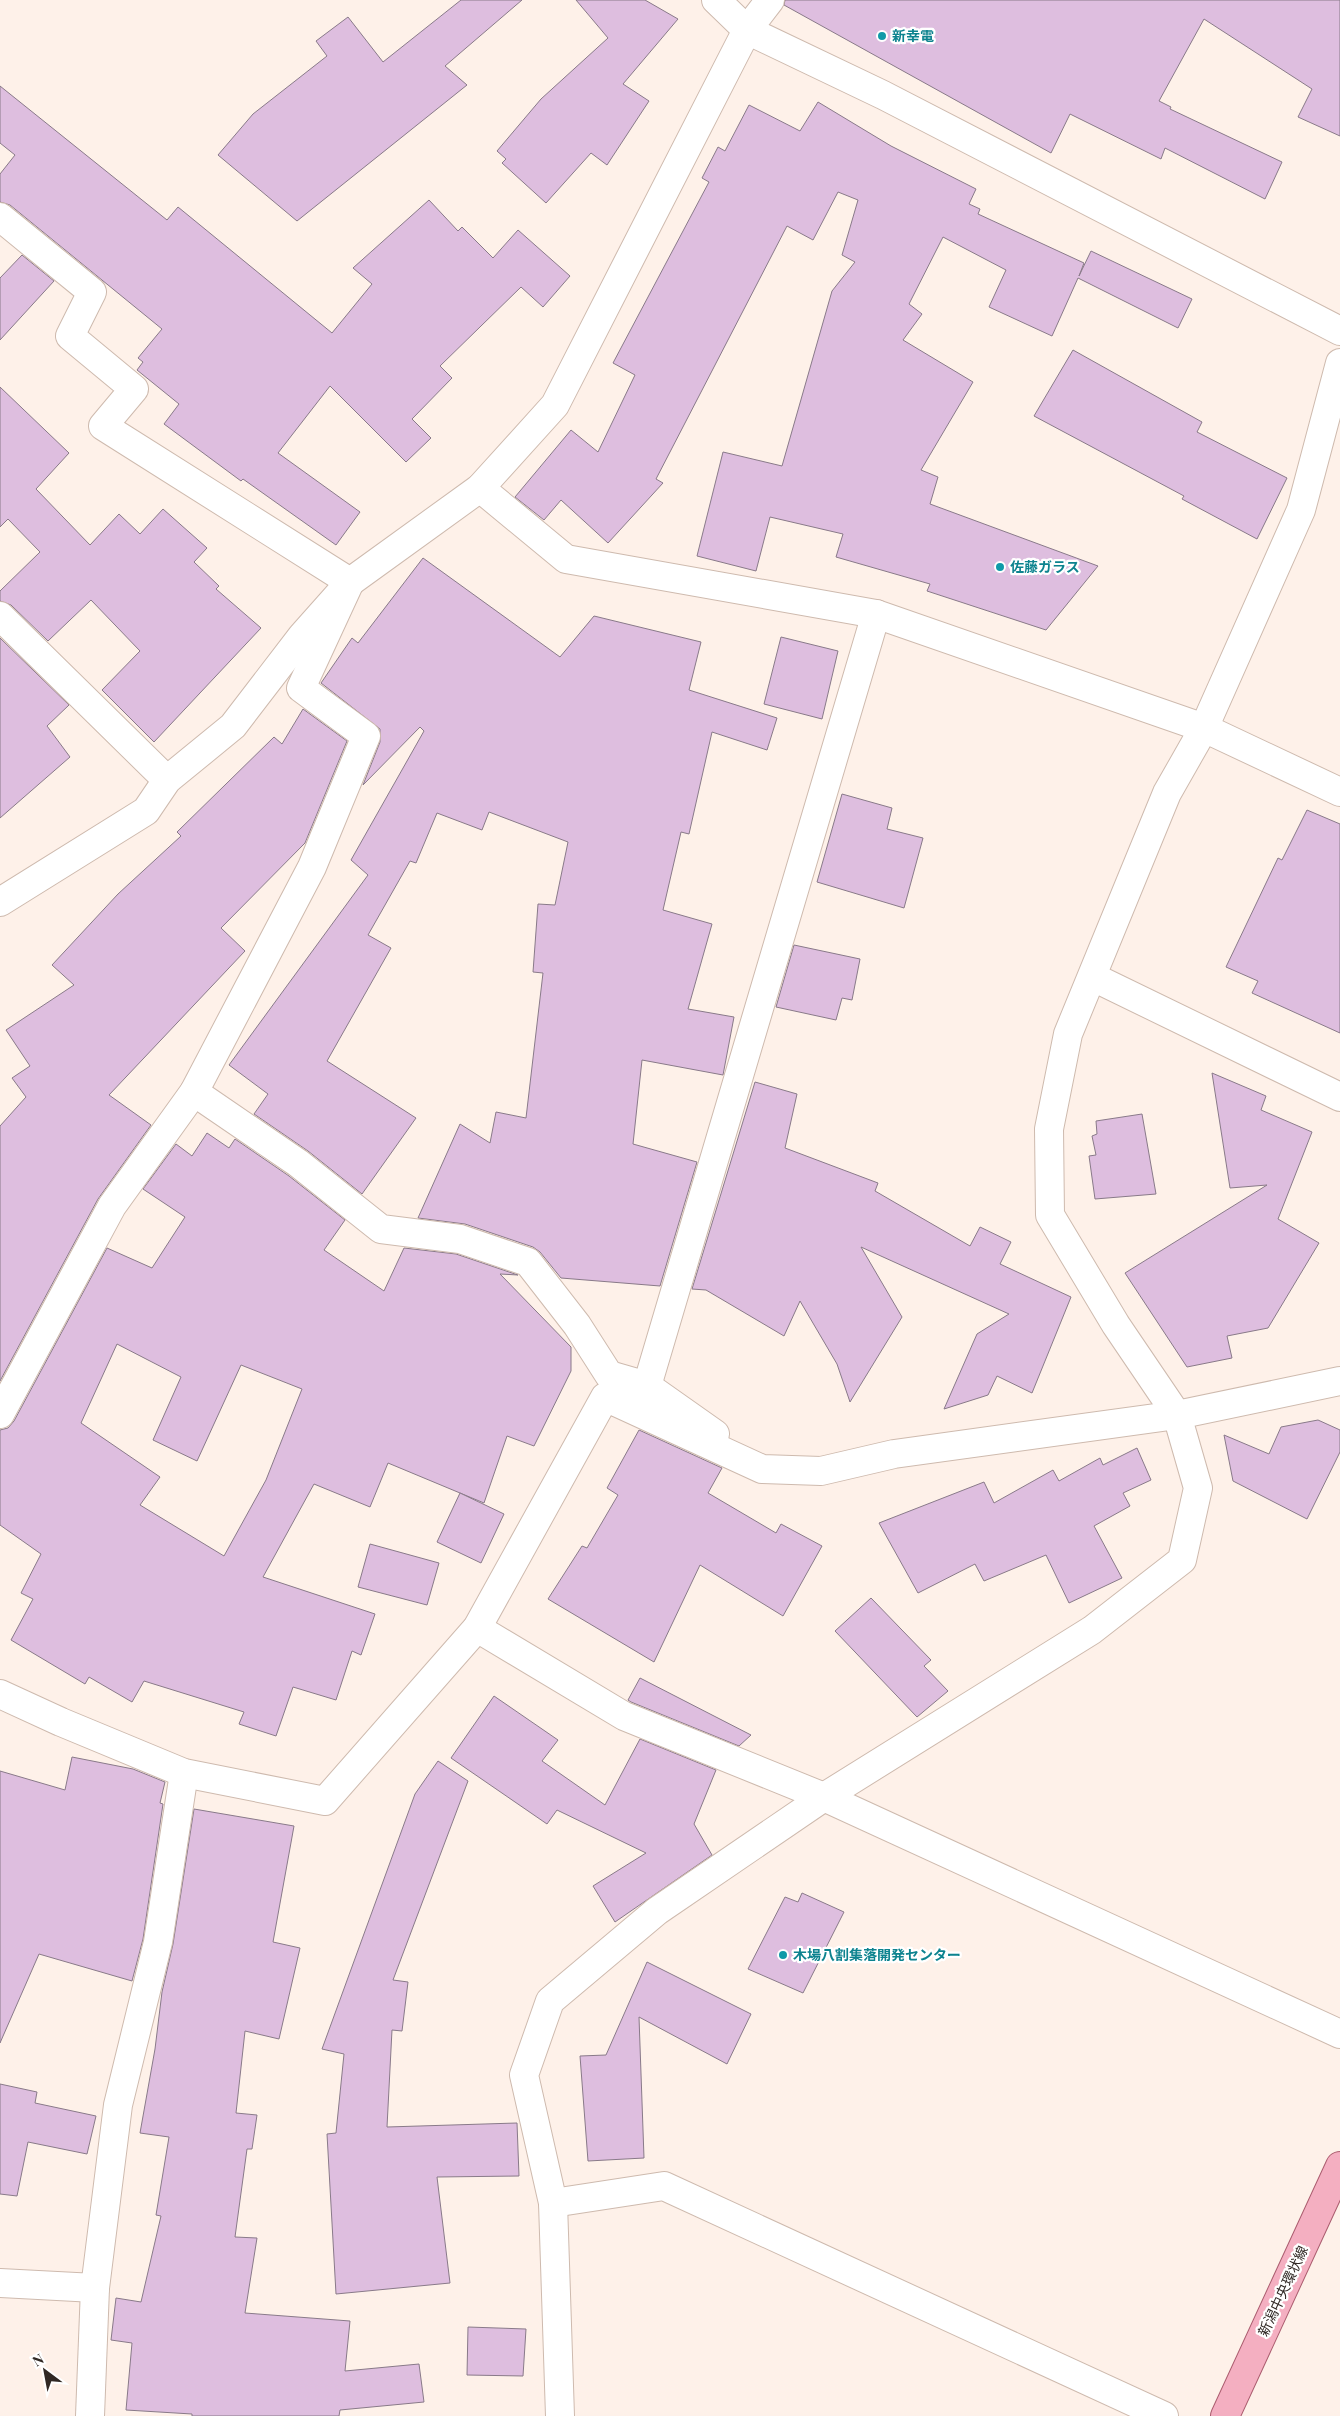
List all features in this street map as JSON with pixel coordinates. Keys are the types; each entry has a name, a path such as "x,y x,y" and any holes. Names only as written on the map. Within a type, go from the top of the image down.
{"main road":[{"name":"新潟中央環状線","path":"1225,2416 1340,2166"}],"street":[{"path":"716,0 747,30 883,95 1340,331"},
{"path":"0,902 146,811 168,780 233,726 302,636 350,582 480,488 555,405 747,30 770,0"},
{"path":"0,217 92,292 70,336 134,389 103,426 350,582"},
{"path":"560,2416 553,2202 524,2074 550,2001 656,1911 824,1797 1092,1630 1182,1560 1198,1488 1177,1415 1116,1325 1050,1216 1048,1129 1068,1034 1167,793 1204,728 1301,510 1340,363"},
{"path":"480,488 566,559 876,614 1204,728 1340,792"},
{"path":"0,1414 112,1206 194,1092 312,867 366,736 301,688 350,582"},
{"path":"647,1386 876,614"},
{"path":"0,616 168,780"},
{"path":"1093,977 1340,1096"},
{"path":"194,1092 298,1163 381,1228 460,1239 528,1262 577,1325 609,1375 647,1386 762,1469"},
{"path":"0,1694 61,1722 184,1773 325,1801 477,1628 605,1397 762,1469 821,1472 894,1454 1177,1415 1340,1381"},
{"path":"477,1628 624,1716 824,1797 1340,2034"},
{"path":"90,2416 95,2288 118,2105 158,1942 184,1773"},
{"path":"553,2202 664,2186 1164,2416"},
{"path":"0,2283 95,2288"}],"building":[{"path":"461,0 522,0 445,66 467,85 297,221 218,155 253,114 327,56 316,41 348,17 383,62"},
{"path":"576,0 645,0 678,19 623,84 649,101 607,165 591,153 546,203 502,163 506,159 497,151 541,99 608,38"},
{"path":"785,0 1340,0 1340,136 1298,117 1312,89 1204,19 1159,101 1171,107 1170,109 1282,162 1265,199 1165,148 1161,159 1070,114 1051,153 784,5"},
{"path":"0,86 167,220 178,207 332,333 372,284 353,268 429,200 458,231 462,227 493,258 518,230 570,276 543,307 521,287 440,366 452,378 412,419 431,438 406,462 330,386 278,453 360,512 336,545 243,479 241,481 164,424 179,404 137,370 143,362 138,358 162,329 10,205 0,202 0,174 15,155 0,143"},
{"path":"818,102 891,146 976,189 969,204 980,209 978,214 1084,263 1079,276 1091,251 1192,299 1178,328 1078,278 1052,336 989,307 1006,270 943,237 909,304 922,314 903,340 973,382 921,470 938,477 930,504 1098,566 1046,630 927,591 930,584 836,557 843,534 770,517 756,571 697,556 723,452 782,466 832,291 855,262 842,255 858,200 838,192 813,240 787,226 656,479 663,483 608,543 561,500 544,520 515,497 571,430 598,452 635,375 613,363 709,182 702,178 718,147 725,151 749,105 800,131"},
{"path":"22,255 54,281 0,340 0,278"},
{"path":"1073,350 1202,422 1197,432 1287,478 1257,539 1182,499 1184,496 1034,416"},
{"path":"0,387 69,453 36,489 90,545 119,514 140,534 163,509 207,548 194,562 219,586 216,589 261,628 154,742 102,690 140,651 91,600 48,641 11,605 0,601 0,591 40,552 8,519 0,527"},
{"path":"423,558 560,657 594,616 701,642 689,690 777,718 767,750 712,732 689,834 681,832 663,910 712,924 688,1009 734,1017 723,1075 642,1060 633,1144 697,1162 660,1286 561,1278 540,1252 533,1247 465,1224 418,1218 460,1124 490,1143 496,1112 526,1118 543,973 533,972 538,904 555,905 568,842 489,812 482,830 437,813 416,863 410,861 368,935 391,948 327,1061 416,1118 362,1194 308,1151 254,1114 268,1094 229,1065 368,875 351,860 424,731 420,727 363,785 380,742 380,729 321,683 352,638 358,643"},
{"path":"781,637 838,651 822,719 764,704"},
{"path":"0,638 69,705 47,726 70,757 0,818"},
{"path":"303,709 347,741 305,843 221,928 245,951 109,1095 151,1125 98,1199 0,1381 0,1126 26,1097 12,1078 30,1066 6,1030 74,985 52,965 118,894 181,836 177,832 274,737 282,744"},
{"path":"842,794 892,808 887,829 923,838 904,908 817,882"},
{"path":"1307,810 1340,824 1340,1033 1252,993 1258,981 1226,967 1278,858 1282,860"},
{"path":"794,945 860,959 852,1000 842,998 836,1020 776,1007"},
{"path":"1212,1073 1266,1096 1261,1110 1312,1132 1278,1219 1319,1243 1268,1328 1227,1336 1232,1358 1187,1367 1125,1273 1267,1185 1230,1188"},
{"path":"755,1082 797,1094 785,1148 878,1183 875,1191 970,1246 980,1227 1011,1242 1000,1264 1071,1297 1032,1393 997,1376 988,1395 944,1409 977,1334 1009,1314 861,1247 902,1317 850,1402 837,1364 800,1301 784,1336 706,1290 692,1289"},
{"path":"1142,1114 1156,1194 1095,1199 1089,1156 1096,1155 1092,1136 1097,1134 1096,1121"},
{"path":"207,1133 229,1148 235,1139 289,1176 345,1220 324,1250 384,1291 404,1248 456,1254 518,1275 500,1274 571,1347 571,1371 534,1446 507,1436 484,1503 388,1463 370,1507 314,1484 263,1577 375,1614 361,1655 352,1651 336,1700 293,1687 276,1736 239,1724 244,1712 144,1681 132,1702 89,1677 85,1684 11,1640 33,1599 21,1593 41,1554 0,1525 0,1430 8,1428 14,1421 107,1248 152,1268 185,1217 143,1189 176,1144 192,1156","holes":["117,1344 181,1377 153,1440 197,1461 241,1365 302,1389 266,1480 224,1556 140,1505 160,1477 81,1423"]},
{"path":"1318,1420 1340,1430 1340,1452 1307,1519 1233,1481 1224,1435 1269,1454 1281,1427"},
{"path":"639,1430 722,1468 708,1493 776,1533 781,1524 822,1546 783,1616 700,1565 654,1662 548,1599 582,1546 587,1548 618,1495 607,1488"},
{"path":"1137,1448 1151,1480 1123,1493 1130,1506 1094,1526 1122,1578 1069,1603 1046,1555 984,1581 975,1564 918,1593 879,1523 984,1482 994,1503 1053,1470 1059,1481 1100,1458 1103,1465"},
{"path":"460,1493 504,1514 481,1563 437,1542"},
{"path":"370,1544 439,1563 427,1605 358,1587"},
{"path":"871,1598 931,1660 924,1666 948,1691 917,1717 835,1631"},
{"path":"640,1678 751,1735 739,1746 631,1702 628,1700"},
{"path":"494,1696 558,1740 542,1761 605,1805 640,1739 716,1770 694,1824 712,1855 615,1922 593,1886 646,1853 557,1810 547,1824 451,1758"},
{"path":"72,1757 133,1769 165,1782 160,1803 163,1804 143,1939 132,1981 39,1954 0,2043 0,1771 65,1790"},
{"path":"438,1761 468,1781 393,1980 408,1982 402,2031 392,2030 387,2127 517,2123 519,2176 437,2177 450,2283 336,2294 327,2134 336,2133 344,2054 322,2049 415,1794"},
{"path":"194,1809 294,1826 273,1942 300,1948 279,2039 245,2031 236,2113 257,2115 252,2149 247,2149 235,2237 257,2238 245,2313 350,2321 345,2371 419,2364 424,2402 340,2410 339,2416 192,2416 192,2414 126,2410 132,2343 111,2340 116,2298 141,2302 161,2216 156,2215 169,2137 140,2133"},
{"name":"木場八割集落開発センター","path":"802,1893 844,1912 803,1993 748,1969 785,1897 798,1902"},
{"path":"647,1962 751,2014 727,2064 639,2017 644,2158 588,2161 580,2056 606,2055"},
{"path":"0,2084 37,2092 35,2103 96,2116 87,2154 28,2142 17,2196 0,2194"},
{"path":"468,2327 526,2329 523,2376 467,2375"}],"place":[{"name":"新幸電","path":"882,36"},
{"name":"佐藤ガラス","path":"1000,567"},
{"name":"木場八割集落開発センター","path":"783,1955"}]}
